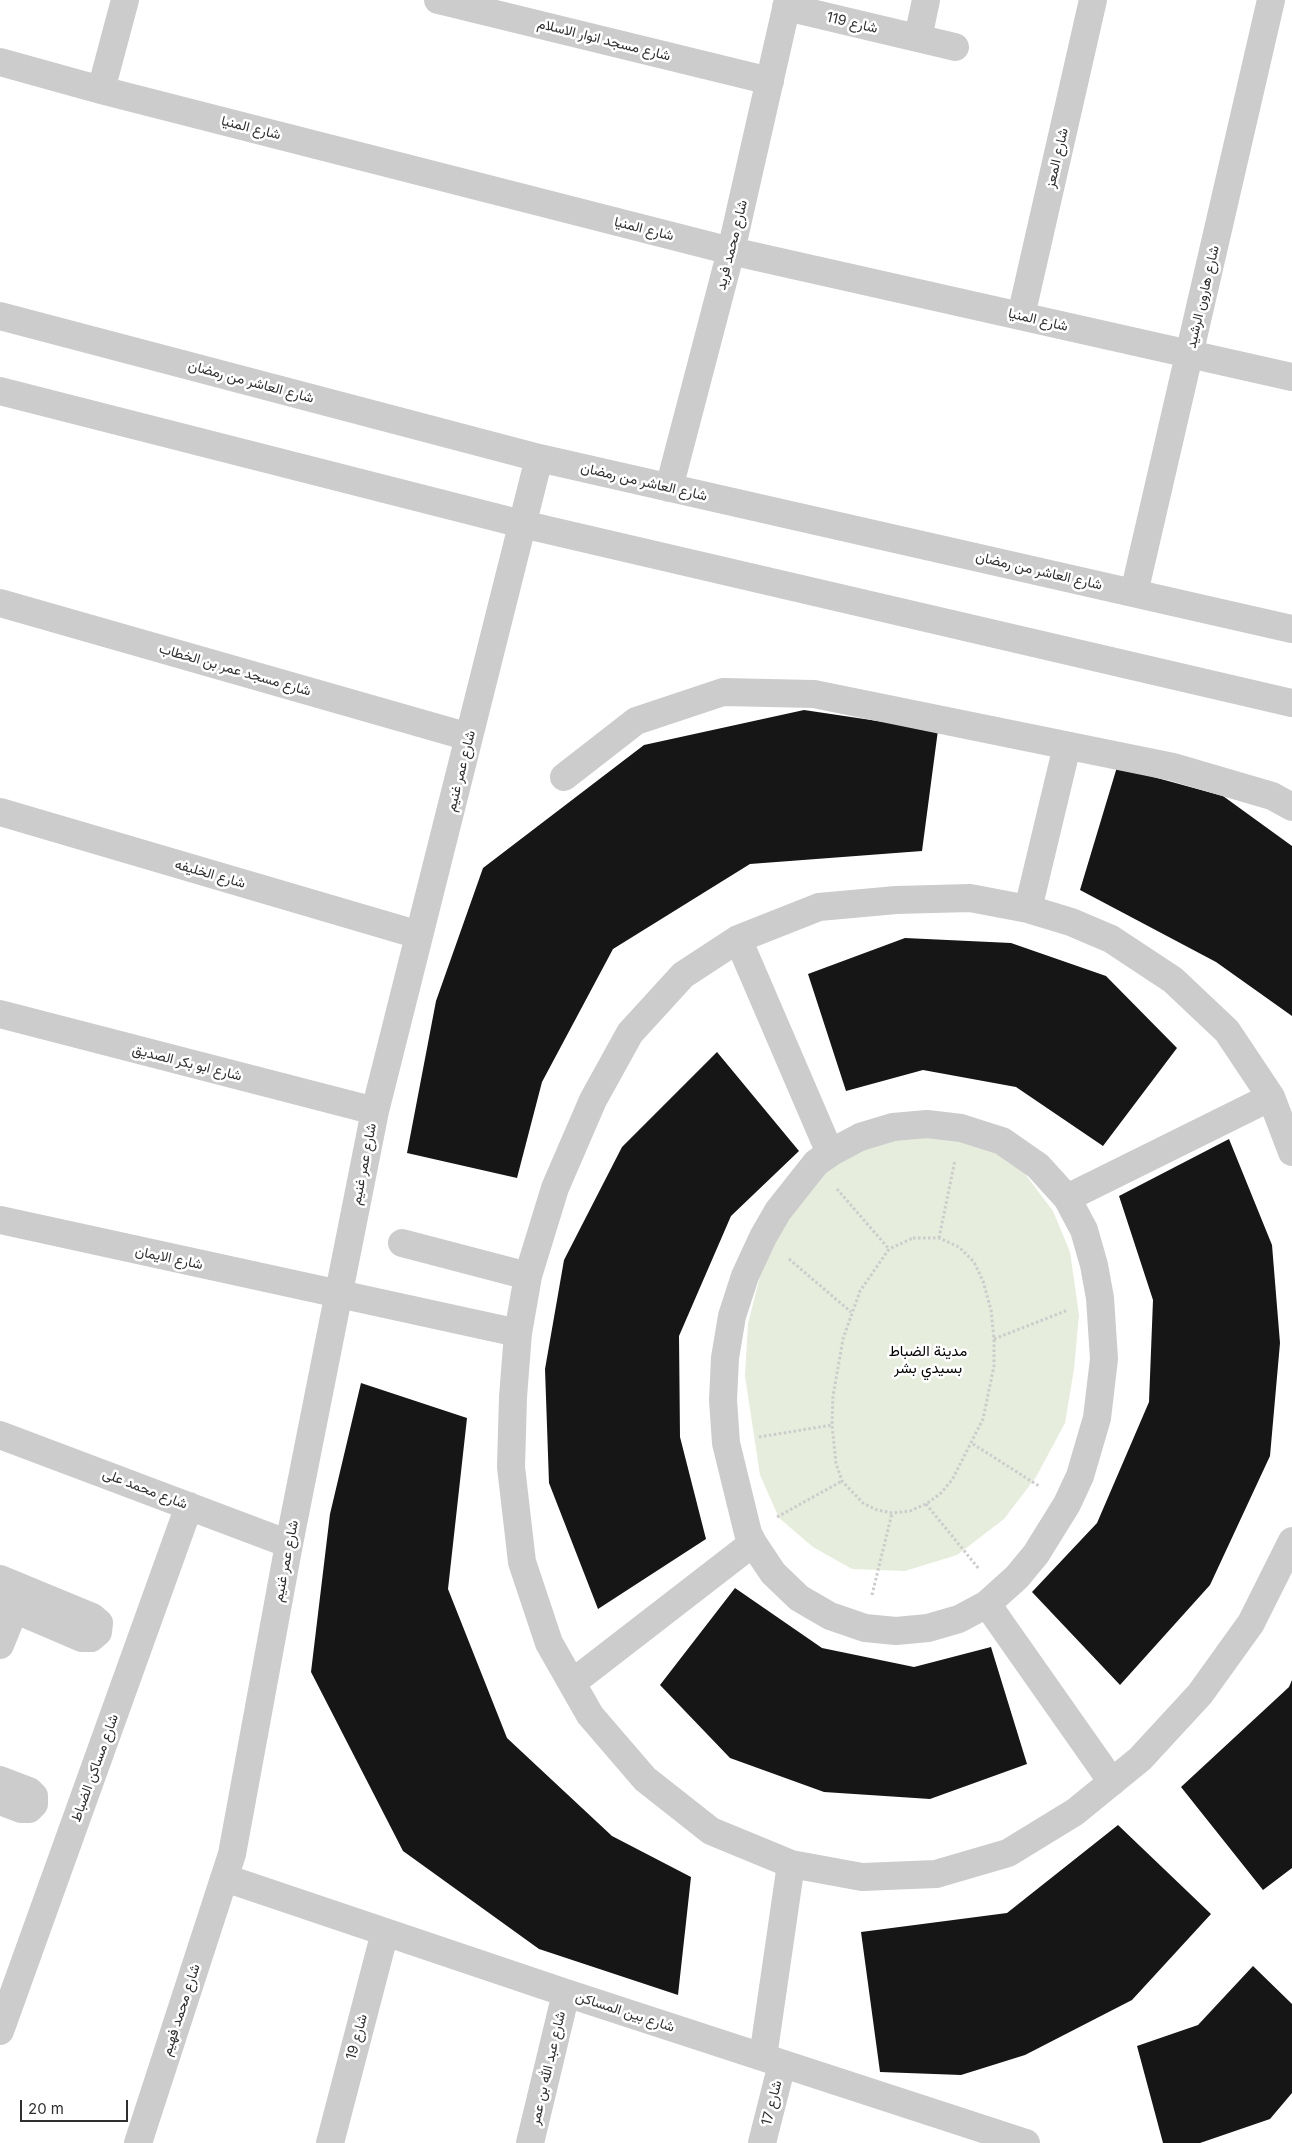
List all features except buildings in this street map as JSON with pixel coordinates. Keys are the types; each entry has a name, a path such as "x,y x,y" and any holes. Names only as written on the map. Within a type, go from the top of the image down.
{"street":[{"path":"101,90 125,0"},
{"name":"شارع مسجد انوار الاسلام","path":"438,0 770,81"},
{"path":"918,38 926,0"},
{"name":"شارع المعز","path":"1020,316 1093,0"},
{"name":"شارع هارون الرشيد","path":"1134,593 1271,0"},
{"name":"شارع محمد فريد","path":"669,488 731,251 787,4"},
{"name":"شارع 119","path":"787,4 955,47"},
{"name":"شارع المنيا","path":"0,62 101,90 731,251 1292,377"},
{"name":"شارع العاشر من رمضان","path":"0,316 539,458 1292,629"},
{"path":"0,391 522,524 1292,703"},
{"name":"شارع عمر غنيم","path":"225,1878 237,1830 289,1544 375,1111 539,458"},
{"name":"شارع مسجد عمر بن الخطاب","path":"0,603 469,737"},
{"path":"564,777 636,721 723,692 814,694 1173,767 1272,796 1292,807"},
{"path":"1028,909 1067,746"},
{"name":"شارع الخليفه","path":"0,812 419,935"},
{"path":"1292,1152 1271,1097 1226,1032 1174,980 1112,939 1071,922 1028,909 970,898 896,900 819,907 738,939 682,976 630,1033 593,1100 555,1188 528,1276 518,1333 513,1397 511,1467 522,1562 549,1643 590,1715 645,1779 711,1831 791,1864 862,1876 936,1874 1008,1853 1075,1812 1140,1759 1200,1694 1251,1623 1292,1541"},
{"path":"738,939 823,1158"},
{"name":"شارع ابو بكر الصديق","path":"0,1014 375,1111"},
{"path":"1067,1198 1271,1097"},
{"path":"927,1124 961,1128 1002,1141 1038,1166 1067,1198 1084,1230 1100,1298 1104,1328 1102,1389 1089,1448 1067,1504 1036,1554 993,1599 959,1619 928,1628 896,1631 865,1628 830,1616 799,1598 773,1573 751,1538 726,1443 723,1400 725,1358 730,1325 745,1276 763,1237 778,1211 823,1158 860,1137 893,1127 927,1124"},
{"name":"شارع الايمان","path":"0,1220 518,1333"},
{"path":"402,1243 528,1276"},
{"name":"شارع محمد على","path":"0,1435 289,1544"},
{"name":"شارع مساكن الضباط","path":"0,2031 189,1506"},
{"path":"572,1683 751,1538"},
{"path":"0,1645 9,1595"},
{"path":"993,1599 1112,1782"},
{"path":"0,1780 29,1791 34,1796 34,1804 29,1809 21,1809 0,1801"},
{"name":"شارع 17","path":"762,2143 791,1864"},
{"name":"شارع بين المساكن","path":"225,1878 772,2061 977,2135 1026,2143"},
{"name":"شارع محمد فهيم","path":"138,2143 225,1878"},
{"name":"شارع 19","path":"330,2143 385,1932"},
{"name":"شارع عبد الله بن عمر","path":"530,2143 566,1993"}],"path":[{"path":"939,1238 961,1128"},
{"path":"823,1158 889,1249"},
{"path":"763,1237 851,1312"},
{"path":"913,1238 939,1238 959,1247 974,1262 983,1281 991,1310 994,1339 994,1366 990,1393 983,1419 972,1444 952,1480 940,1494 926,1504 910,1511 892,1513 877,1510 863,1503 842,1481 836,1463 832,1425 836,1367 851,1312 872,1272 889,1249 913,1238"},
{"path":"994,1339 1100,1298"},
{"path":"726,1443 832,1425"},
{"path":"972,1444 1067,1504"},
{"path":"751,1538 842,1481"},
{"path":"926,1504 993,1599"},
{"path":"865,1628 892,1513"}],"green space":[{"path":"889,1130 992,1145 1025,1174 1053,1211 1070,1252 1079,1315 1074,1369 1065,1423 1036,1477 1004,1519 957,1555 905,1571 852,1569 813,1547 779,1518 760,1475 745,1376 748,1324 760,1276 782,1226 810,1180"}],"district":[{"name":"مدينة الضباط بسيدي بشر","path":"928,1360"}]}
